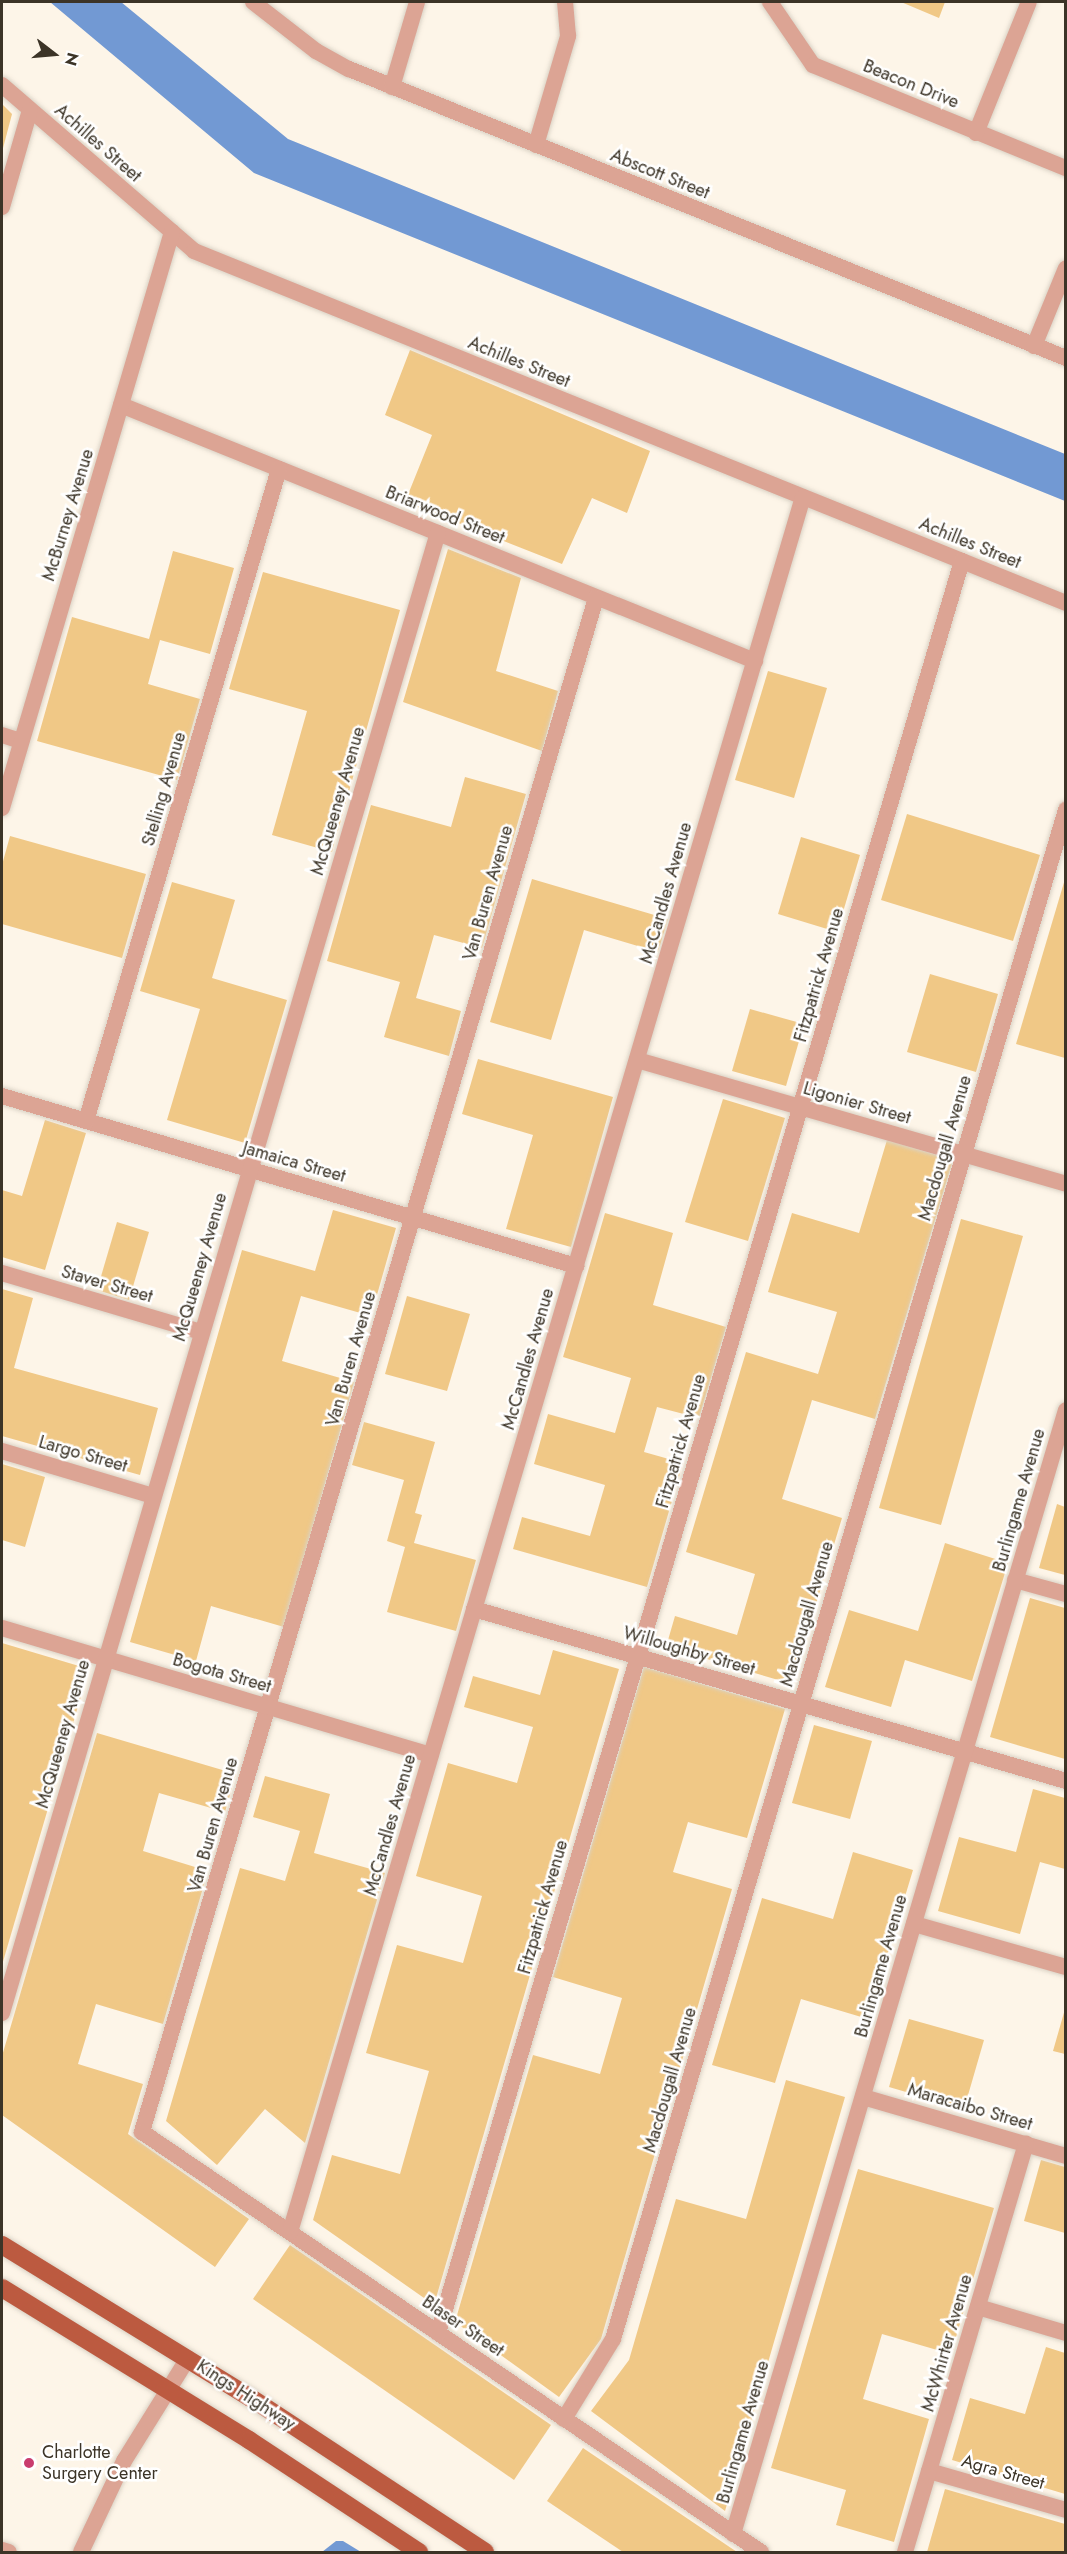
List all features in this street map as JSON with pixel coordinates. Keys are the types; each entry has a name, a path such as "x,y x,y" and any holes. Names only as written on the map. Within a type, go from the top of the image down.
{"main road":[{"name":"Kings Highway","path":"2,2245 188,2358 485,2553"},
{"name":"Kings Highway","path":"2,2288 168,2391 419,2553"}],"street":[{"name":"Abscott Street","path":"253,2 316,51 392,87 1065,358"},
{"path":"392,87 417,2"},
{"path":"536,144 568,36 565,2"},
{"name":"Beacon Drive","path":"770,2 813,65 1065,168"},
{"path":"976,132 1029,2"},
{"name":"Achilles Street","path":"2,85 194,251 1065,603"},
{"path":"2,207 30,110"},
{"name":"McBurney Avenue","path":"2,808 172,232"},
{"path":"1034,346 1065,268"},
{"name":"Briarwood Street","path":"121,405 755,661"},
{"name":"Stelling Avenue","path":"86,1121 279,469"},
{"name":"McCandles Avenue","path":"290,2232 803,497"},
{"name":"McQueeney Avenue","path":"2,2013 438,533"},
{"name":"Fitzpatrick Avenue","path":"438,2332 962,561"},
{"name":"Van Buren Avenue","path":"142,2132 596,597"},
{"path":"2,735 21,741"},
{"name":"Macdougall Avenue","path":"564,2418 613,2339 1065,810"},
{"name":"Ligonier Street","path":"637,1060 1065,1184"},
{"name":"Jamaica Street","path":"2,1096 576,1266"},
{"name":"Staver Street","path":"2,1273 201,1332"},
{"name":"Burlingame Avenue","path":"733,2534 1065,1414"},
{"name":"Largo Street","path":"2,1451 153,1496"},
{"path":"1015,1580 1065,1594"},
{"name":"Willoughby Street","path":"474,1610 1065,1781"},
{"name":"Bogota Street","path":"2,1628 431,1755"},
{"path":"914,1924 1065,1967"},
{"name":"Maracaibo Street","path":"863,2097 1065,2156"},
{"name":"Blaser Street","path":"142,2132 761,2553"},
{"name":"McWhirter Avenue","path":"905,2553 1026,2144"},
{"path":"978,2307 1065,2333"},
{"path":"81,2553 118,2470 188,2358"},
{"name":"Agra Street","path":"929,2471 1065,2510"},
{"path":"2,2550 9,2553"}],"shaded area":[{"path":"901,2 945,2 939,18"},
{"path":"2,104 12,114 2,152"},
{"path":"410,350 650,451 627,513 592,498 562,564 405,502 432,435 385,415"},
{"path":"448,549 521,578 496,671 558,691 542,751 403,702"},
{"path":"173,551 234,568 210,654 160,640 148,684 200,699 177,780 37,741 72,617 149,639"},
{"path":"263,572 400,610 332,852 272,835 307,711 229,689"},
{"path":"768,671 827,688 794,798 735,780"},
{"path":"465,777 526,794 482,948 434,935 416,998 461,1011 449,1056 384,1037 400,982 327,961 371,805 451,827"},
{"path":"907,814 1040,855 1013,941 881,900"},
{"path":"10,836 146,874 122,958 2,924 2,865"},
{"path":"801,837 860,855 837,932 778,914"},
{"path":"532,879 668,919 658,952 584,930 551,1040 490,1022"},
{"path":"1065,879 1066,1058 1016,1044"},
{"path":"172,882 235,900 212,978 287,1000 245,1143 167,1120 200,1009 140,991"},
{"path":"930,974 998,994 976,1072 907,1052"},
{"path":"750,1009 804,1024 786,1086 732,1071"},
{"path":"478,1059 613,1097 571,1247 506,1229 533,1135 462,1114"},
{"path":"723,1099 785,1118 748,1241 685,1222"},
{"path":"45,1120 86,1133 45,1270 2,1257 2,1190 22,1196"},
{"path":"887,1140 953,1160 875,1419 812,1400 782,1499 842,1518 792,1684 666,1647 675,1616 737,1635 755,1574 686,1552 746,1352 818,1374 837,1312 768,1292 792,1213 859,1233"},
{"path":"333,1210 396,1228 371,1316 301,1296 282,1361 354,1382 284,1627 211,1606 196,1661 130,1642 242,1250 315,1271"},
{"path":"605,1213 673,1233 653,1305 726,1327 699,1418 657,1407 644,1452 683,1463 647,1587 513,1549 522,1517 590,1536 605,1485 534,1464 548,1414 615,1433 631,1378 563,1357"},
{"path":"961,1219 1023,1236 941,1525 879,1508"},
{"path":"117,1222 149,1232 129,1300 97,1290"},
{"path":"2,1289 33,1298 14,1368 158,1408 140,1475 2,1436"},
{"path":"407,1296 470,1314 447,1391 385,1374"},
{"path":"364,1422 435,1442 415,1513 422,1515 414,1543 476,1560 456,1631 387,1612 405,1547 387,1541 404,1480 352,1465"},
{"path":"2,1464 45,1477 25,1547 2,1540"},
{"path":"1057,1504 1065,1507 1065,1575 1039,1568"},
{"path":"945,1543 1008,1563 972,1681 905,1660 891,1707 825,1687 849,1610 918,1631"},
{"path":"1030,1598 1065,1608 1065,1759 990,1737"},
{"path":"2,1643 89,1669 2,1965"},
{"path":"553,1650 619,1669 434,2305 313,2220 332,2155 400,2174 429,2071 366,2053 397,1945 463,1963 482,1896 416,1876 448,1763 517,1783 533,1727 464,1707 473,1676 540,1695"},
{"path":"644,1667 785,1709 747,1838 688,1822 673,1872 732,1889 601,2339 559,2397 455,2322 533,2055 600,2074 622,1998 553,1977"},
{"path":"814,1725 872,1741 850,1819 792,1803"},
{"path":"97,1733 236,1774 225,1812 159,1793 143,1851 208,1871 163,2024 96,2004 78,2064 143,2084 128,2134 249,2219 215,2267 2,2115 2,2056"},
{"path":"265,1776 330,1794 314,1853 385,1873 305,2143 265,2109 217,2165 166,2121 240,1868 285,1881 300,1831 253,1817"},
{"path":"1033,1789 1065,1798 1065,1869 1040,1862 1020,1934 938,1911 959,1837 1016,1852"},
{"path":"853,1852 913,1870 868,2019 801,1999 775,2083 712,2065 762,1898 833,1919"},
{"path":"1065,2009 1065,2054 1053,2051"},
{"path":"909,2019 984,2040 964,2109 889,2087"},
{"path":"786,2080 845,2097 725,2511 591,2411 629,2360 676,2199 746,2219"},
{"path":"1041,2160 1065,2167 1065,2233 1024,2221"},
{"path":"858,2169 994,2208 951,2354 882,2334 863,2399 929,2419 894,2542 836,2525 846,2490 771,2468"},
{"path":"290,2245 551,2425 514,2480 253,2299"},
{"path":"1046,2347 1065,2353 1065,2494 952,2460 970,2398 1025,2414"},
{"path":"583,2448 737,2552 623,2552 547,2501"},
{"path":"945,2489 1065,2524 1065,2552 927,2552"}],"water":[{"path":"50,2 121,2 288,139 1065,454 1065,501 254,173"},
{"path":"336,2541 343,2541 361,2552 322,2552"}],"place":[{"name":"Charlotte Surgery Center","path":"29,2463"}]}
